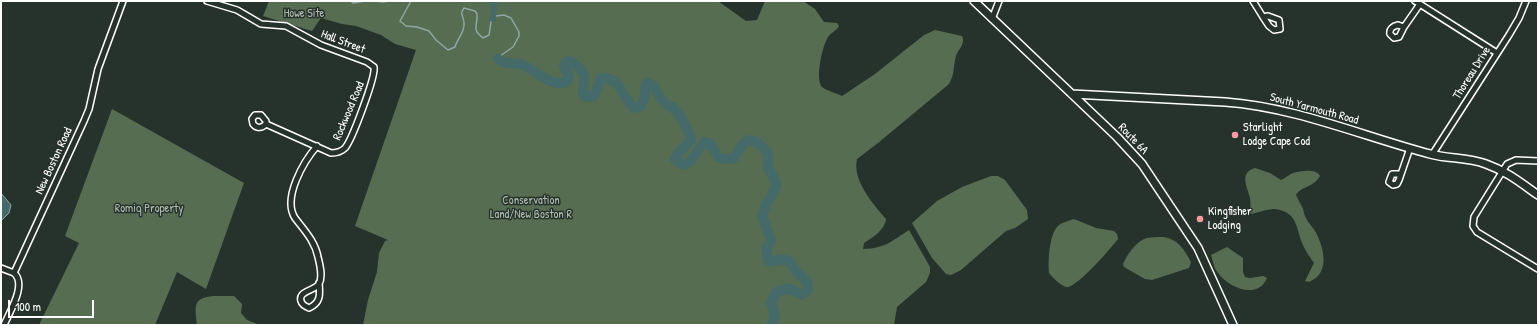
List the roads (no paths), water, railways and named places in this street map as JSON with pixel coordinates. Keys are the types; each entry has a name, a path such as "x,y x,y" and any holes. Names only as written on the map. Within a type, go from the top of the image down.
{"main road":[{"name":"Route 6A","path":"974,1 1130,150 1150,175 1198,248 1233,325"},
{"name":"South Yarmouth Road","path":"1072,94 1240,103 1319,121 1432,155 1486,164 1503,171 1538,195"}],"street":[{"name":"New Boston Road","path":"14,273 89,109 98,69 123,1"},
{"name":"Hall Street","path":"207,1 237,10 261,24 286,26 311,40 372,64 375,69 374,75"},
{"path":"992,18 999,1"},
{"path":"1253,1 1263,18"},
{"path":"1415,1 1497,53"},
{"name":"Thoreau Drive","path":"1432,155 1519,18 1526,1"},
{"path":"1404,27 1420,4"},
{"name":"Rockwood Road","path":"266,124 332,153 341,151 346,147 352,137 374,75"},
{"path":"317,146 304,163 293,189 292,200 292,212 317,249 321,274 319,283 320,295 318,301 315,305 309,308 305,306 300,299 301,296 305,292 312,290 319,283"},
{"path":"1401,174 1410,148"},
{"path":"1538,161 1516,160 1507,164 1478,208 1474,217 1474,228 1476,232 1538,269"},
{"path":"1,268 18,276 19,285 19,290 4,325"}],"water":[{"path":"1,193 11,205 9,213 1,221"}],"waterway":[{"path":"351,1 353,3 365,1"},
{"path":"374,1 389,1"},
{"path":"411,1 400,21 406,26 417,27 429,31 436,40 448,50 455,47 463,29 464,23 462,14 464,8 475,11 477,14 476,30 483,38 489,35 491,22 496,16 504,15 511,18 519,32 519,36 513,47 498,59"},
{"path":"493,19 494,1"},
{"path":"498,59 507,63 525,66 544,78 557,83 563,83 568,80 569,77 564,66 569,61 574,63 584,74 583,95 586,97 594,96 601,78 608,79 618,85 634,108 641,106 644,99 646,84 649,83 656,89 665,103 679,114 688,130 691,139 675,159 683,165 690,162 705,142 710,144 719,158 733,159 741,146 749,141 757,143 762,147 768,153 768,168 776,182 776,186 762,215 771,241 766,248 768,260 771,262 782,259 790,262 794,269 807,282 808,290 802,295 788,288 776,292 771,302 774,311 774,320 771,325"}],"place":[{"name":"Starlight Lodge Cape Cod","path":"1235,135"},
{"name":"Kingfisher Lodging","path":"1200,219"}],"park label":[{"name":"Howe Site","path":"304,14"},
{"name":"Conservation Land/New Boston R","path":"531,208"},
{"name":"Romiq Property","path":"149,209"}]}
